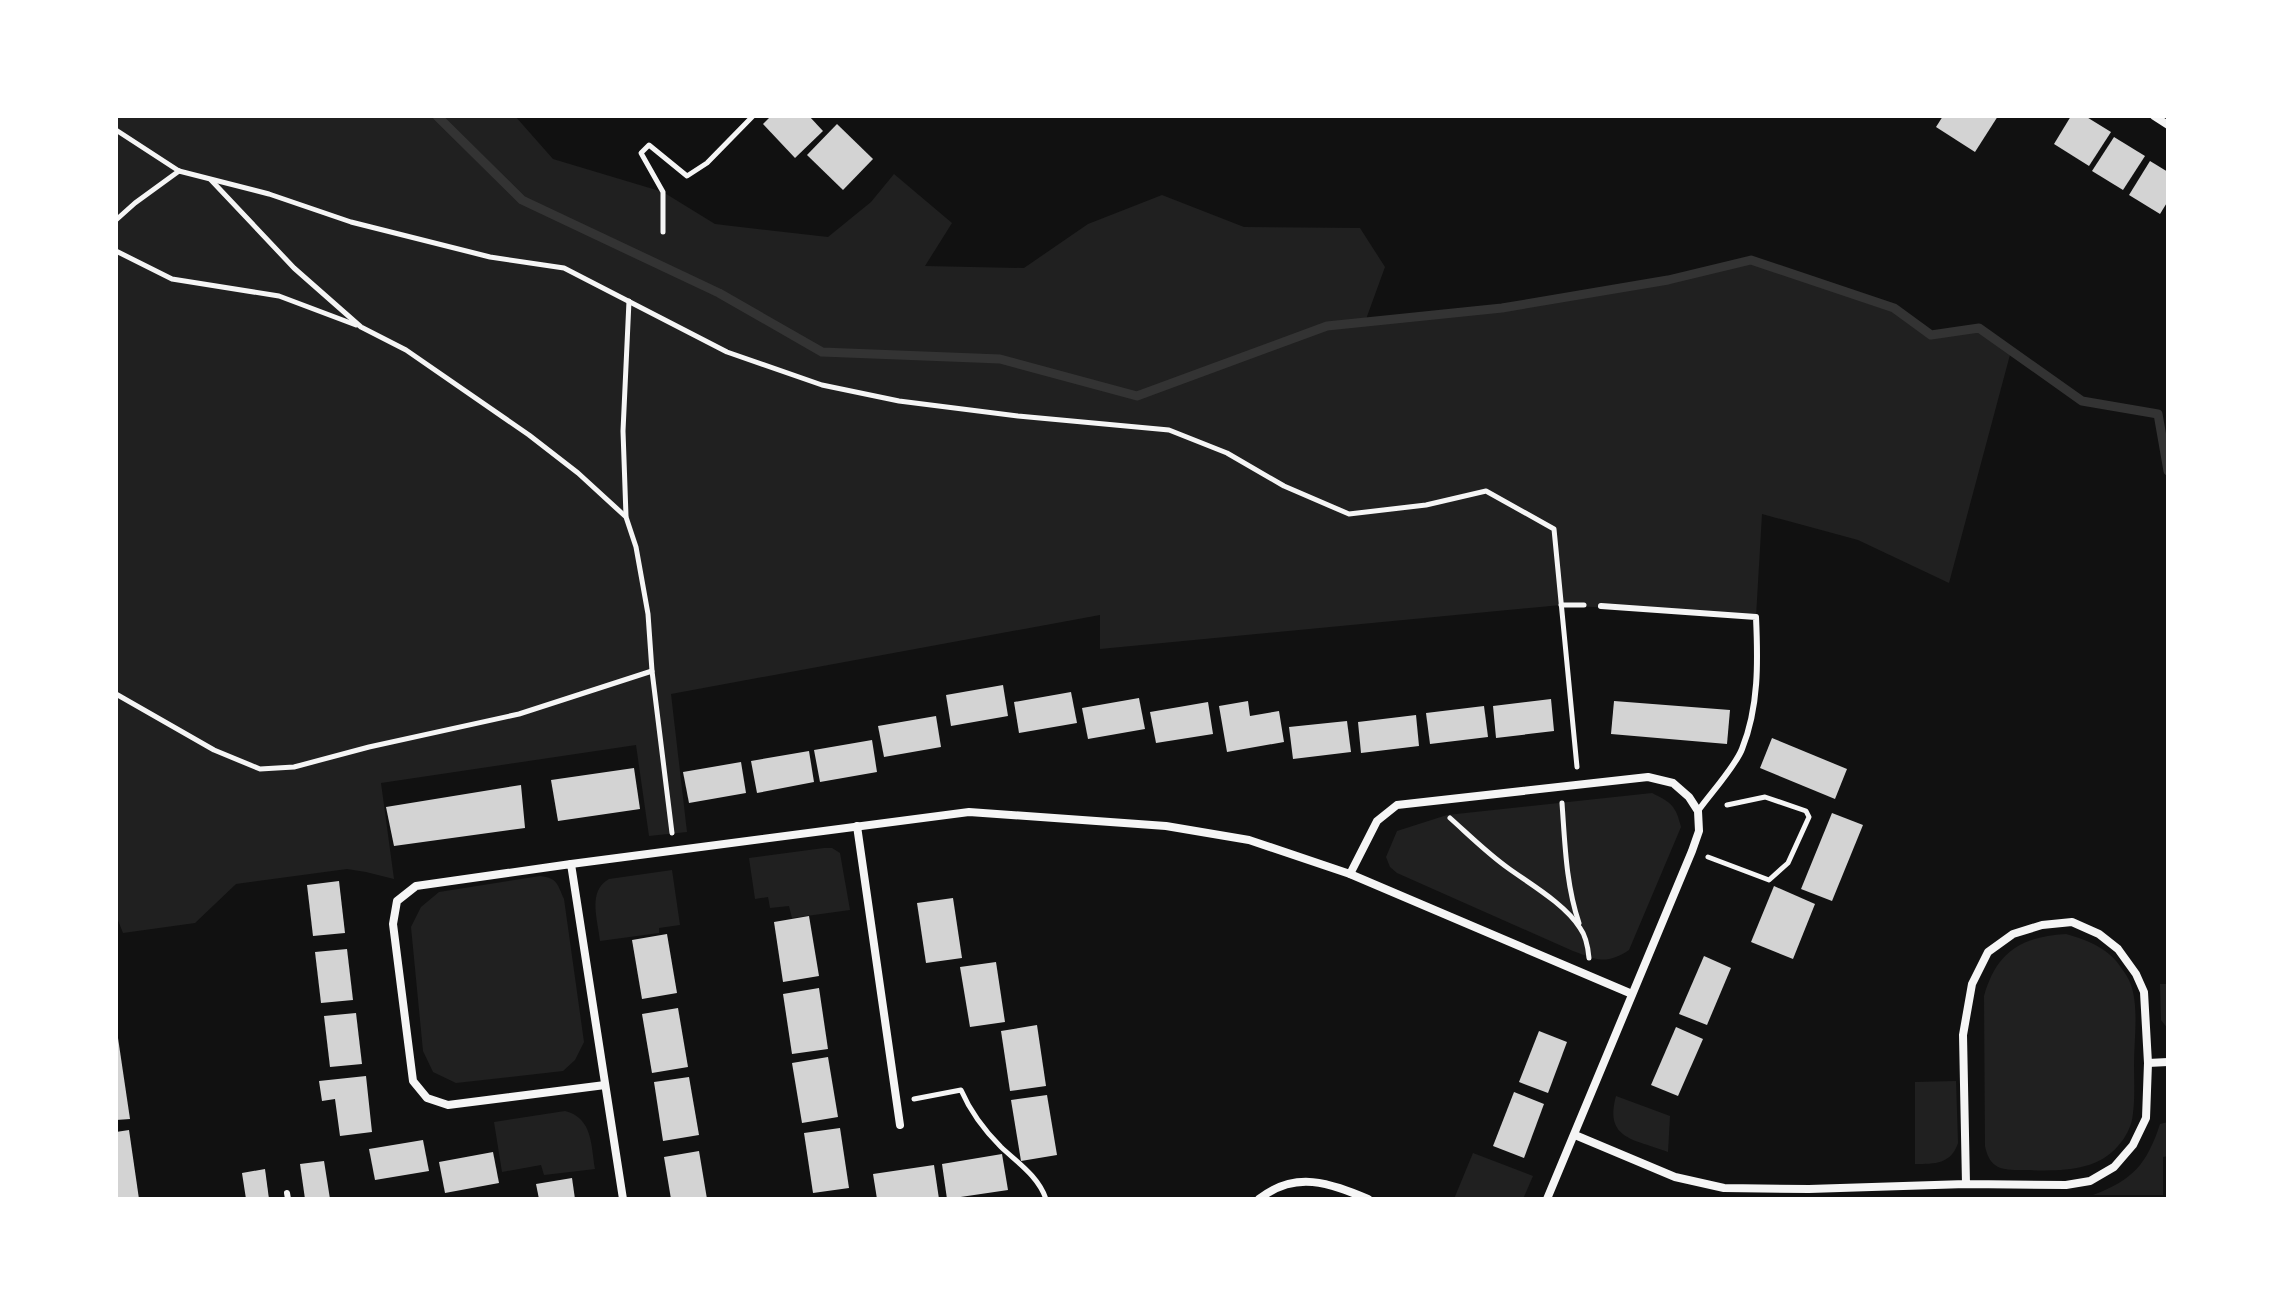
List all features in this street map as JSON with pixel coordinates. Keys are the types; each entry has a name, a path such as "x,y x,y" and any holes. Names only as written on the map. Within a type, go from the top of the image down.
{"street":[{"path":"2154,116 2168,125"},
{"path":"1350,874 1377,821 1397,805 1648,777 1673,783 1689,797 1698,811 1699,831 1692,851 1547,1199"},
{"path":"605,1085 448,1105 427,1098 413,1081 393,924 397,901 416,886 969,812 1166,826 1249,840 1350,874 1632,994"},
{"path":"857,826 900,1125"},
{"path":"571,864 623,1199"},
{"path":"1575,1135 1675,1177 1724,1188 1809,1194 1966,1184 2066,1185 2090,1181 2114,1167 2133,1145 2146,1118 2148,1063 2144,992 2136,974 2118,949 2099,934 2072,922 2042,925 2013,934 1988,952 1972,984 1963,1035 1966,1184"},
{"path":"2148,1063 2168,1062"},
{"path":"1259,1199 1290,1181 1328,1183 1368,1199"}],"lane":[{"path":"1601,606 1756,617 1758,665 1754,707 1741,751 1698,811"}],"path":[{"path":"663,232 663,192 641,153 649,145 687,176 707,163 753,116"},
{"path":"116,130 179,171 269,194 351,222 490,257 564,268 727,352 822,385 914,403 1169,430 1227,453 1284,486 1349,514 1426,505 1486,491 1554,529 1578,784"},
{"path":"116,220 179,171"},
{"path":"210,179 294,268 361,327"},
{"path":"116,251 172,279 279,296 361,327 406,350 529,435 578,473 626,517"},
{"path":"629,301 623,431 626,517 636,547 648,614 674,850"},
{"path":"116,694 214,750 260,769 294,767 519,714 652,671"},
{"path":"1562,786 1565,857 1574,909 1589,957 1583,973"},
{"path":"1692,851 1769,880 1788,863 1809,817 1806,811 1765,797 1698,811"},
{"path":"1436,800 1447,815 1504,866 1538,889 1581,928"},
{"path":"897,1102 961,1090 971,1112 1029,1172 1046,1199"}],"shaded area":[{"path":"116,116 515,116 553,159 663,192 715,224 828,237 871,202 894,174 952,223 925,266 1024,268 1088,224 1162,195 1244,227 1360,228 1385,267 1365,322 1502,308 1668,280 1751,260 1894,308 1931,335 1979,328 2011,351 1949,583 1858,540 1762,514 1756,617 1561,605 1100,649 1100,615 671,694 687,832 649,836 636,745 381,783 394,879 347,869 236,884 195,923 123,933 116,915"},
{"path":"1652,793 1672,806 1681,827 1629,950 1614,958 1596,959 1573,951 1397,873 1386,857 1397,831 1447,815"},
{"path":"824,848 840,853 850,910 792,918 789,906 770,908 768,897 755,899 749,858"},
{"path":"672,870 680,925 659,928 659,933 600,941 596,898 602,884 609,879"},
{"path":"540,876 556,882 564,899 584,1042 575,1060 563,1071 456,1083 433,1072 423,1051 411,927 421,907 439,892"},
{"path":"2066,934 2105,951 2117,962 2131,985 2136,1024 2131,1122 2118,1146 2099,1161 2076,1168 2005,1169 1994,1165 1985,1146 1984,996 1996,968 2013,949 2036,939"},
{"path":"2160,984 2168,984 2168,1029 2161,1020"},
{"path":"1956,1081 1958,1143 1955,1150 1947,1159 1915,1164 1915,1082"},
{"path":"1616,1096 1670,1116 1668,1152 1634,1140 1618,1130 1613,1111"},
{"path":"565,1111 586,1126 595,1169 544,1175 541,1165 502,1172 494,1122"},
{"path":"2168,1122 2168,1156 2163,1157 2163,1195 2093,1195 2119,1183 2137,1169 2150,1150 2160,1124"},
{"path":"1473,1153 1533,1176 1523,1199 1454,1199"}],"building":[{"path":"771,116 809,116 823,131 795,158 763,124"},
{"path":"1943,116 1998,116 1975,152 1936,127"},
{"path":"2071,116 2085,116 2111,132 2089,166 2054,144"},
{"path":"837,124 873,159 843,190 807,155"},
{"path":"2114,137 2145,156 2123,190 2092,171"},
{"path":"2150,161 2168,172 2168,201 2160,214 2129,195"},
{"path":"1003,685 1008,716 951,726 946,695"},
{"path":"1071,692 1077,723 1019,733 1014,702"},
{"path":"1139,698 1145,729 1088,739 1082,708"},
{"path":"1551,699 1554,731 1496,738 1493,706"},
{"path":"1248,701 1250,716 1279,711 1284,742 1227,752 1219,706"},
{"path":"1614,701 1730,710 1727,744 1611,734"},
{"path":"1208,702 1213,734 1156,743 1150,712"},
{"path":"1484,706 1488,737 1430,744 1426,713"},
{"path":"1416,715 1419,746 1361,753 1358,722"},
{"path":"936,716 941,747 884,757 878,726"},
{"path":"1347,721 1351,752 1293,759 1289,727"},
{"path":"1772,738 1847,769 1835,799 1760,768"},
{"path":"872,740 877,772 820,782 814,750"},
{"path":"809,751 814,782 757,793 751,761"},
{"path":"741,762 746,793 689,803 683,772"},
{"path":"634,768 640,809 558,821 551,780"},
{"path":"521,785 525,828 394,846 386,807"},
{"path":"1832,813 1863,825 1832,901 1801,889"},
{"path":"339,881 345,933 313,936 307,885"},
{"path":"1774,886 1815,904 1793,959 1751,942"},
{"path":"953,898 962,958 926,963 917,903"},
{"path":"809,916 819,976 783,982 774,922"},
{"path":"667,934 677,993 642,999 632,940"},
{"path":"347,949 353,1000 321,1003 315,952"},
{"path":"1704,956 1731,968 1707,1025 1679,1014"},
{"path":"996,962 1005,1022 970,1027 960,967"},
{"path":"819,988 828,1049 792,1054 783,994"},
{"path":"678,1008 688,1067 652,1073 642,1014"},
{"path":"356,1013 362,1064 330,1067 324,1016"},
{"path":"1037,1025 1046,1086 1010,1091 1001,1031"},
{"path":"1676,1027 1703,1039 1678,1096 1651,1085"},
{"path":"1539,1031 1567,1042 1548,1093 1519,1082"},
{"path":"118,1038 130,1119 116,1120"},
{"path":"828,1057 838,1117 802,1123 792,1063"},
{"path":"366,1076 372,1132 340,1136 335,1099 322,1101 319,1081"},
{"path":"689,1077 699,1135 663,1141 654,1082"},
{"path":"1514,1092 1544,1104 1524,1158 1493,1146"},
{"path":"1047,1095 1057,1155 1021,1161 1011,1100"},
{"path":"840,1128 849,1188 813,1193 804,1133"},
{"path":"129,1130 139,1199 116,1199 116,1132"},
{"path":"423,1140 429,1171 375,1180 369,1149"},
{"path":"699,1151 707,1199 671,1199 664,1157"},
{"path":"493,1152 499,1183 445,1193 439,1162"},
{"path":"1002,1154 1008,1190 947,1199 942,1164"},
{"path":"324,1161 330,1199 305,1199 300,1164"},
{"path":"934,1165 939,1199 877,1199 873,1174"},
{"path":"265,1169 269,1199 246,1199 242,1173"},
{"path":"572,1178 575,1199 539,1199 536,1184"}],"waterway":[{"path":"437,116 522,200 719,293 822,352 1000,359 1137,396 1327,326 1502,308 1668,280 1751,260 1894,308 1931,335 1979,328 2082,401 2158,414 2168,471"}]}
